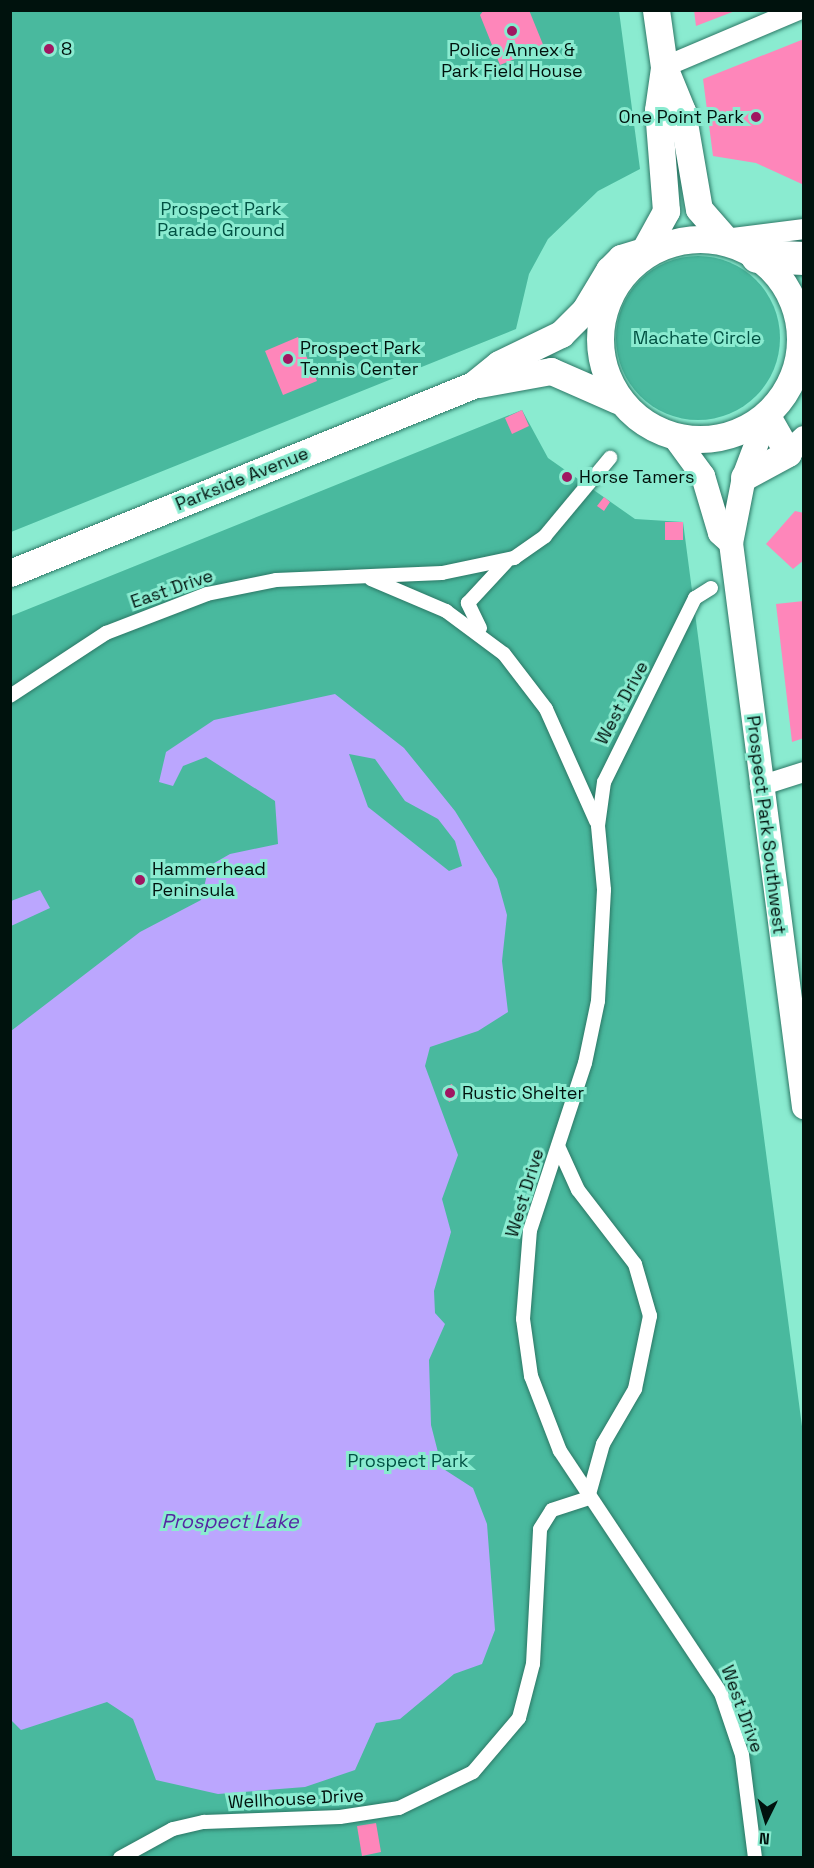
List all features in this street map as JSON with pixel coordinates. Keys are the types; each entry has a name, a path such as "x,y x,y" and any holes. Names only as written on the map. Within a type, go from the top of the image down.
{"highway":[{"path":"757,256 804,258"}],"main road":[{"path":"656,10 664,67 682,111 699,209 724,239 757,256 784,286 798,315 800,349 796,381 767,416 719,437 673,435 643,422 617,400 602,358 603,322 630,264 644,251 666,211 658,110 664,67"},
{"path":"644,251 688,239 724,239"},
{"name":"Parkside Avenue","path":"473,385 500,364 561,334 585,310 609,270 621,258 644,251"},
{"name":"Parkside Avenue","path":"10,573 473,385 551,371 617,400"},
{"path":"744,477 796,446 767,416"}],"street":[{"path":"664,67 798,10"},
{"path":"724,239 804,229"},
{"name":"Prospect Park Southwest","path":"767,416 744,477 731,543 760,786 804,1107"},
{"name":"Prospect Park Southwest","path":"673,435 703,476 720,533 731,543"},
{"name":"East Drive","path":"597,826 546,709 469,614 468,603 507,561 545,536 610,458"},
{"name":"East Drive","path":"10,696 106,633 207,594 276,580 442,573 507,561"},
{"name":"East Drive","path":"365,577 411,593 492,642"},
{"name":"West Drive","path":"711,588 695,598 621,740 604,782 597,826 604,890 603,966 585,1063 525,1256 525,1348 548,1425 588,1498 707,1665 721,1693 742,1755 755,1857"},
{"path":"760,786 804,772"},
{"path":"558,1146 578,1190 634,1264 650,1303 644,1361 635,1389 603,1443 588,1498"},
{"name":"Wellhouse Drive","path":"120,1857 174,1829 204,1822 340,1817 399,1808 473,1772 508,1736 527,1692 542,1522 556,1507 588,1498"}],"green space":[{"name":"Prospect Park Parade Ground","path":"11,11 619,11 640,169 598,191 548,239 529,274 516,329 11,532"},
{"name":"Machate Circle","path":"698,256 714,257 729,262 756,280 774,307 779,322 779,354 774,369 756,396 729,414 714,419 698,420 682,419 667,414 640,396 622,369 617,354 616,338 617,322 622,307 640,280 667,262 682,257"},
{"name":"Prospect Park","path":"522,410 548,458 635,519 683,522 803,1434 803,1857 11,1857 11,616"}],"water":[{"name":"Prospect Lake","path":"335,694 404,748 455,811 497,879 507,915 502,961 508,1012 478,1031 430,1047 425,1066 458,1155 442,1199 451,1232 434,1291 435,1313 445,1324 429,1360 431,1425 442,1468 473,1488 487,1524 495,1630 482,1664 454,1674 400,1719 376,1723 355,1770 305,1787 218,1794 156,1780 133,1719 107,1702 21,1730 11,1720 11,1031 140,932 201,900 209,866 230,854 278,844 275,801 206,757 183,766 173,786 159,782 166,752 214,720","holes":["349,754 375,759 405,801 438,819 455,841 462,866 449,871 368,807"]},
{"path":"40,890 50,908 11,926 11,901"}],"building":[{"name":"Police Annex & Park Field House","path":"484,10 529,10 544,47 500,65 480,15"},
{"path":"694,10 735,10 735,11 696,26"},
{"name":"One Point Park","path":"804,39 804,185 756,163 713,156 703,79"},
{"name":"Prospect Park Tennis Center","path":"298,337 317,381 283,395 265,351"},
{"path":"522,410 529,426 512,434 505,418"},
{"path":"567,470 573,475 566,484 560,479"},
{"path":"604,497 610,502 604,511 597,506"},
{"path":"795,511 804,513 804,560 793,569 766,544"},
{"path":"665,522 683,522 683,540 665,540"},
{"path":"804,601 804,738 792,742 776,604"},
{"name":"Rustic Shelter","path":"452,1084 457,1098 449,1102 443,1088"},
{"path":"376,1823 381,1852 362,1856 357,1826"}],"place":[{"name":"Police Annex & Park Field House","path":"512,31"},
{"name":"8","path":"49,49"},
{"name":"One Point Park","path":"756,117"},
{"name":"Prospect Park Tennis Center","path":"288,359"},
{"name":"Horse Tamers","path":"567,477"},
{"name":"Hammerhead Peninsula","path":"140,880"},
{"name":"Rustic Shelter","path":"450,1093"}]}
